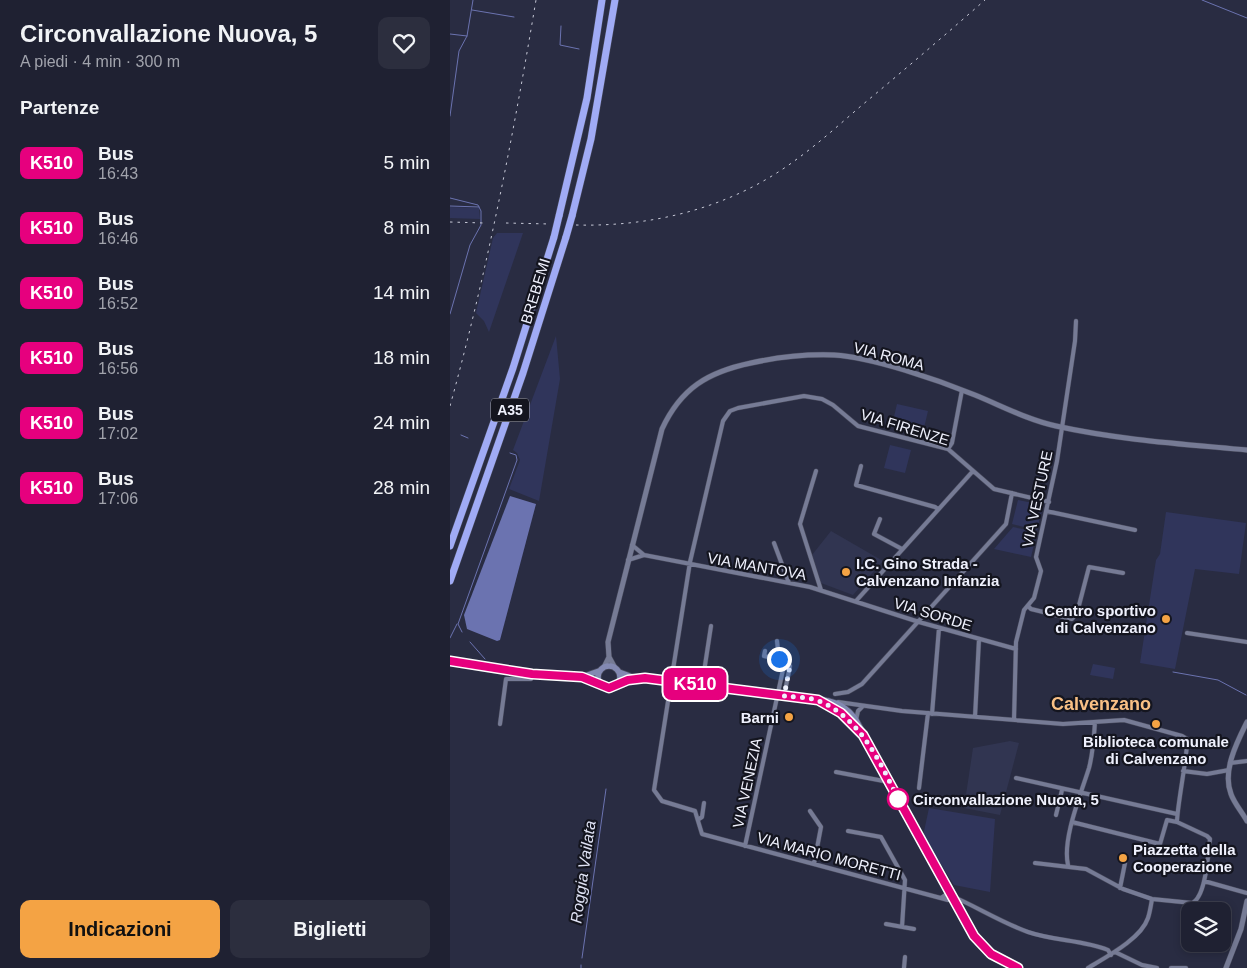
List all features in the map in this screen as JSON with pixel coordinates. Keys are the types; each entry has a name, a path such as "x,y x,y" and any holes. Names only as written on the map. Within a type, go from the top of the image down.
{"highway":[{"name":"BREBEMI","path":"450,546 513,368 554,237 587,98 602,0"},
{"name":"BREBEMI","path":"450,581 523,373 572,216 591,139 615,0"}],"main road":[{"path":"450,661 532,674 582,677 609,688 618,682 634,678 672,681 834,702 863,735"},
{"path":"582,677 602,669 617,670 634,678"},
{"path":"600,683 602,669"},
{"path":"617,670 618,682"},
{"path":"818,700 848,710 856,720 974,936 997,957 1019,968"}],"street":[{"name":"VIA VESTURE","path":"1014,720 1016,649 1024,610 1034,598 1041,571 1036,557 1049,502 1063,427 1075,341 1076,320"},
{"name":"VIA ROMA","path":"602,669 609,657 608,642 656,445 669,414 692,387 717,372 762,361 795,356 835,355 866,360 962,390 1035,420 1063,427 1116,438 1247,450"},
{"path":"948,449 952,443 962,390"},
{"name":"VIA FIRENZE","path":"699,819 695,811 662,801 654,790 690,562 723,421 730,411 804,396 814,397 833,405 858,426 948,449 994,488 1049,502"},
{"path":"861,466 856,486 938,509"},
{"path":"816,471 800,524 820,590"},
{"path":"856,601 973,471"},
{"path":"836,694 848,692 862,684 1006,524 1012,493"},
{"path":"1046,511 1135,530"},
{"path":"880,519 874,534 902,549"},
{"path":"774,542 789,583"},
{"path":"632,545 644,555"},
{"path":"628,560 644,555 690,562"},
{"name":"VIA MANTOVA","path":"690,562 699,567 820,590"},
{"path":"1028,606 1031,609 1072,619 1077,613 1089,567 1123,573"},
{"name":"VIA SORDE","path":"820,590 918,622 1016,649"},
{"path":"702,685 711,626"},
{"path":"919,788 930,714 939,628"},
{"path":"1187,633 1247,642"},
{"path":"975,717 979,639"},
{"path":"778,641 779,659 784,665 790,666 781,695"},
{"path":"765,651 764,656 779,659"},
{"path":"609,657 617,670"},
{"path":"500,724 506,679 524,681 530,679 532,674"},
{"name":"VIA VENEZIA","path":"745,846 781,695"},
{"path":"848,710 862,706"},
{"path":"856,720 858,711 862,706"},
{"path":"840,707 862,706 930,714 1062,724 1124,720 1186,739 1188,748 1183,771 1177,822"},
{"path":"1068,865 1066,858 1072,822 1078,794 1089,768 1095,722"},
{"path":"1247,722 1230,763 1228,785 1231,796 1247,821"},
{"path":"1230,763 1247,762"},
{"path":"1183,771 1206,774 1229,770"},
{"path":"836,772 889,782"},
{"path":"1016,778 1167,814 1177,814"},
{"path":"1056,815 1062,790"},
{"path":"699,819 702,817 704,803"},
{"path":"810,811 821,826 814,864"},
{"name":"VIA MARIO MORETTI","path":"699,819 702,834 941,898 947,894 952,896"},
{"path":"1035,864 1049,866 1068,865 1086,869 1120,888 1152,898 1192,903 1198,899 1204,881 1210,839 1177,822 1167,820 1160,844 1072,822"},
{"name":"VIA MARIO MORETTI","path":"848,831 881,837 905,880 906,889 902,927"},
{"path":"1120,888 1125,862"},
{"path":"1204,881 1247,893"},
{"path":"952,896 1028,932 1094,945 1142,965 1157,968"},
{"path":"1088,968 1113,954 1142,929 1148,919 1152,898"},
{"path":"1226,968 1241,930 1247,901"},
{"path":"886,924 914,929"},
{"path":"904,968 905,957"},
{"path":"1171,968 1186,968"}],"shaded area":[{"path":"450,207 479,208 480,219 450,218"},
{"path":"497,233 523,233 489,332 484,321 476,313 493,238"},
{"path":"556,336 560,379 539,501 509,489 520,460 517,453 513,450"},
{"path":"897,404 928,411 923,432 892,425"},
{"path":"890,445 911,450 905,473 884,468"},
{"path":"510,496 536,504 500,640 497,641 467,629 464,615"},
{"path":"1018,500 1043,505 1037,530 1012,524"},
{"name":"Centro sportivo di Calvenzano","path":"1166,512 1246,523 1239,574 1195,569 1175,669 1140,663 1156,560 1160,554"},
{"path":"1013,527 1037,532 1031,557 994,549"},
{"name":"I.C. Gino Strada - Calvenzano Infanzia","path":"831,531 883,561 853,595 821,583 812,555"},
{"path":"1093,664 1115,668 1113,679 1090,675"},
{"path":"1010,741 1019,743 1000,815 964,808 973,748"},
{"path":"929,808 995,819 990,892 954,885 923,836"}],"waterway":[{"path":"450,116 459,51 467,36 473,0"},
{"path":"1202,0 1247,18"},
{"path":"472,10 514,17"},
{"path":"561,26 560,45 579,49"},
{"path":"450,34 467,36"},
{"path":"450,198 478,205 481,211 481,225 470,245 450,314"},
{"path":"450,206 479,207"},
{"path":"461,435 468,438"},
{"path":"462,632 458,624 517,460 516,455 510,453"},
{"path":"450,638 457,624"},
{"path":"470,642 485,659"},
{"path":"1173,672 1218,680 1246,695"},
{"name":"Roggia Vailata","path":"582,958 606,789"}],"railway":[{"path":"450,406 476,305 498,204 536,0"},
{"path":"576,225 606,225 664,218 720,202 747,190 772,176 821,140 985,0"},
{"path":"450,222 484,223"},
{"path":"506,223 550,224"}],"bus line":[{"name":"K510","path":"450,661 532,674 582,677 609,688 618,682 634,678 672,681 818,700 836,709 863,735 974,936 991,954 1018,968"}],"place":[{"name":"I.C. Gino Strada - Calvenzano Infanzia","path":"846,572"},
{"name":"Centro sportivo di Calvenzano","path":"1166,619"},
{"name":"Barni","path":"789,717"},
{"name":"Biblioteca comunale di Calvenzano","path":"1156,724"},
{"name":"Circonvallazione Nuova, 5","path":"898,799"},
{"name":"Piazzetta della Cooperazione","path":"1123,858"}],"district":[{"name":"Calvenzano","path":"1101,704"}],"route":[{"path":"779,659 784,665 790,666 784,696 818,700 836,709 848,719 863,735 898,799"}]}
